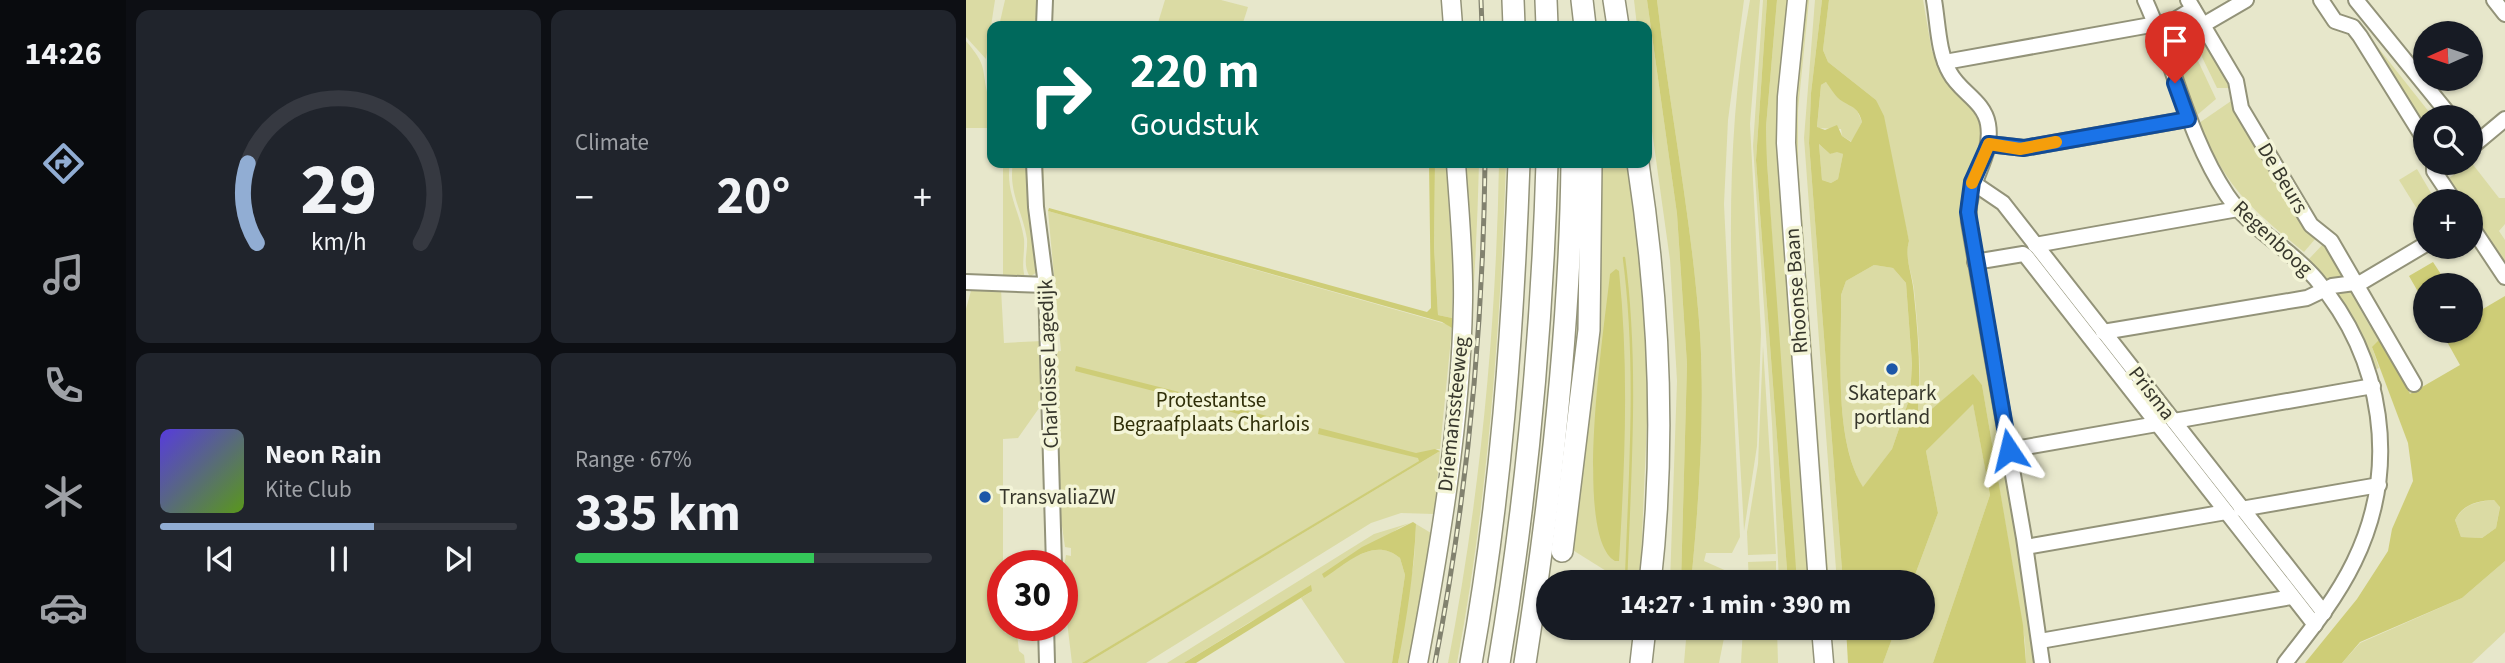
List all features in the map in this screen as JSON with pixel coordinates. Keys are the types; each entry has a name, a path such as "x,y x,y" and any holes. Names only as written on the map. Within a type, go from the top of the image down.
{"highway":[{"path":"1513,0 1514,21"},
{"path":"1526,21 1527,0"},
{"path":"1546,0 1547,21"},
{"path":"1571,0 1571,21"},
{"path":"1582,0 1584,21"},
{"path":"1614,0 1617,21"},
{"path":"1471,663 1490,547 1505,417 1519,168"},
{"path":"1499,663 1517,556 1531,441 1544,276 1547,168"},
{"path":"1525,663 1545,526 1563,369 1572,168"},
{"path":"1562,551 1588,330 1591,168"},
{"path":"1639,168 1656,332 1658,433 1651,570"},
{"path":"1641,663 1643,640"}],"main road":[{"path":"1451,0 1453,21"},
{"name":"Rhoonse Baan","path":"1797,0 1787,97 1786,143 1817,570"},
{"name":"Driemanssteeweg","path":"1418,663 1440,532 1462,331 1463,276 1456,168"},
{"path":"1822,640 1824,663"}],"street":[{"path":"1044,21 1045,0"},
{"path":"1934,0 1945,62 1952,77 1984,113 1989,144 1972,182 1968,212 2026,547 2042,663"},
{"name":"Regenboog","path":"2145,0 2188,119 2207,162 2238,209 2302,264 2324,289 2356,341 2373,386 2381,439 2379,485 2360,550 2319,619 2285,663"},
{"path":"2203,25 2246,0"},
{"path":"2321,0 2335,21 2353,27 2360,36 2413,121"},
{"path":"2356,0 2441,105"},
{"path":"2494,0 2505,14"},
{"path":"1945,62 2176,20 2190,5"},
{"name":"De Beurs","path":"2190,5 2236,81 2241,108 2311,225 2330,241 2414,384"},
{"path":"1989,144 2024,148 2188,119"},
{"path":"2483,136 2505,119"},
{"name":"Charloisse Lagedijk","path":"1034,168 1046,285 1054,550"},
{"name":"Prisma","path":"1972,182 2003,203 2029,250 2157,424 2291,597 2319,619"},
{"path":"1975,262 2238,209"},
{"path":"2483,244 2505,277"},
{"name":"Prisma","path":"2029,250 2103,332 2174,421 2319,619"},
{"path":"2103,332 2307,298 2324,289 2362,282 2413,252"},
{"path":"966,282 1046,285"},
{"path":"2174,421 2373,386"},
{"path":"2009,450 2157,424"},
{"path":"2241,509 2379,485"},
{"path":"2026,547 2226,512"},
{"path":"2040,641 2291,597"},
{"path":"1046,641 1047,663"}],"green space":[{"path":"966,0 995,0 992,21 987,21 986,59 966,37"},
{"path":"1005,0 1040,0 1039,21 1000,21"},
{"path":"1165,0 1221,0 1248,7 1244,21 1159,21"},
{"path":"1634,0 1647,0 1650,21 1636,21"},
{"path":"1657,0 1744,0 1728,120 1724,204 1740,537 1732,553 1706,553 1704,561 1724,570 1692,570 1700,458 1700,333 1692,249"},
{"path":"1750,0 1760,0 1750,124 1761,333 1757,446 1744,531 1733,331 1731,199 1740,67"},
{"path":"1763,0 1767,0 1756,160 1787,570 1778,570 1772,424 1753,146"},
{"path":"1777,0 1792,0 1785,60 1811,570 1794,568 1766,127"},
{"path":"1803,0 1809,0 1798,110 1798,161 1828,570 1823,570 1792,144"},
{"path":"1815,0 1822,0 1811,93 1809,143 1842,570 1836,570 1804,138"},
{"path":"1829,0 1923,0 1932,52 1939,51 1942,74 1976,113 1983,146 1967,180 1962,198 1962,220 2028,583 2038,663 2026,663 2025,641 1982,385 1973,375 1927,413 1921,416 1918,411 1919,350 1914,289 1908,259 1909,241 1876,100 1828,62 1823,50"},
{"path":"2196,23 2232,88 2217,88 2188,28"},
{"path":"2182,27 2216,99 2196,116 2168,33"},
{"path":"1652,36 1677,214 1687,364 1681,570 1670,570 1677,381 1670,260 1652,131"},
{"path":"2372,40 2423,105 2413,105 2413,117 2367,44"},
{"path":"966,41 983,67 987,89 987,128 966,128"},
{"path":"1826,82 1855,106 1862,122 1852,142 1842,136 1841,129 1817,128 1821,85"},
{"path":"2234,99 2316,238 2304,252 2242,196 2209,146 2199,123"},
{"path":"1819,144 1830,154 1837,151 1843,154 1838,179 1831,183 1822,180"},
{"path":"1003,168 1010,168 1011,192 1024,239 1025,278 1003,281"},
{"path":"1012,168 1031,168 1037,272 1030,277 1026,263 1027,239 1014,193"},
{"path":"1435,168 1446,168 1453,273 1452,318 1438,315 1434,247"},
{"path":"1464,168 1479,168 1474,289 1457,476 1429,663 1424,663 1452,483"},
{"path":"1499,168 1506,168 1496,352 1485,477 1457,663 1448,663 1469,538 1484,414"},
{"path":"1599,168 1629,168 1643,285 1648,397 1641,570 1605,570 1571,549"},
{"path":"2413,171 2413,175 2421,175 2429,189 2413,189 2413,203 2399,180"},
{"path":"2453,175 2481,175 2499,198 2505,198 2505,224 2499,231 2505,240 2505,273 2483,239 2483,189 2450,189 2445,181"},
{"name":"Protestantse Begraafplaats Charlois","path":"1048,211 1446,324 1452,328 1440,449 1435,449 1417,463 1082,663 1072,663 1069,641 1078,641 1078,550 1065,547 1062,526 1058,526 1053,352 1061,351"},
{"path":"2326,241 2346,278 2327,282 2309,259"},
{"path":"1874,265 1893,268 1906,283 1912,364 1910,397 1892,449 1863,488 1853,467 1843,420 1840,368 1841,295 1846,281"},
{"path":"2353,286 2365,306 2360,309 2371,328 2377,325 2422,387 2410,394 2372,347 2379,368 2372,371 2333,295 2334,289"},
{"path":"972,287 1001,289 1004,343 1042,341 1044,401 1018,438 1003,439 1003,550 987,550 987,641 1018,641 1025,663 966,663 966,309"},
{"path":"1763,346 1776,554 1748,555 1747,532 1758,464"},
{"path":"1973,403 1990,495 1933,663 1883,663 1892,640 1935,640 1935,570 1917,570 1938,513 1926,451"},
{"path":"1440,451 1434,514 1401,513 1371,523 1146,663 1087,663"},
{"path":"2494,500 2500,506 2496,528 2482,538 2461,537 2455,520 2458,515 2471,505"},
{"path":"1410,523 1358,556 1380,550 1400,558 1405,575 1392,663 1345,663 1301,598 1312,591 1250,622 1184,663 1167,663 1374,534"},
{"path":"1416,524 1431,533 1409,663 1398,663 1414,560"},
{"path":"1776,561 1776,570 1748,570 1748,562"},
{"path":"2505,561 2505,632 2472,663 2342,663 2360,643 2462,598"},
{"path":"1686,640 1724,640 1719,663 1684,663"},
{"path":"1742,640 1777,640 1778,663 1741,663"}],"shaded area":[{"path":"1647,0 1657,0 1692,249 1700,333 1700,458 1692,570 1681,570 1687,364 1677,214"},
{"path":"1767,0 1777,0 1766,127 1767,162 1796,570 1787,570 1756,160"},
{"path":"1822,0 1829,0 1823,50 1828,62 1876,100 1884,116 1909,241 1909,267 1919,353 1918,411 1921,416 1927,413 1973,374 1982,385 2023,625 2026,663 1933,663 1990,495 1973,404 1926,451 1938,513 1917,570 1842,570 1809,143 1811,93","holes":["1826,82 1838,97 1859,113 1862,122 1851,142 1842,136 1837,125 1825,130 1817,127 1821,85","1819,144 1830,154 1843,154 1838,179 1831,183 1822,180","1874,265 1893,268 1906,283 1912,364 1910,397 1892,449 1863,487 1853,468 1843,420 1840,368 1841,295 1846,281"]},
{"path":"1429,168 1435,168 1434,247 1438,315 1452,318 1452,328 1442,322 1048,211 1049,208 1427,312 1431,308"},
{"path":"2433,262 2440,273 2414,273"},
{"path":"1616,269 1619,271 1622,307 1625,379 1619,561 1615,561 1602,544 1595,513 1593,472 1598,380 1610,274"},
{"path":"2505,296 2505,561 2462,598 2360,642 2342,663 2305,663 2357,599 2388,551 2392,529 2413,481 2408,443 2372,347 2380,339 2410,394 2460,365 2448,343 2483,343 2483,309","holes":["2494,500 2500,507 2496,528 2482,538 2461,537 2455,520 2466,507"]},
{"path":"1076,366 1183,395 1181,398 1075,371"},
{"path":"1192,397 1303,425 1304,428 1302,431 1190,401"},
{"path":"1319,428 1416,453 1435,449 1440,451 1087,663 1082,663 1419,461 1418,458 1318,434"},
{"path":"1413,522 1416,524 1415,542 1407,612 1398,663 1392,663 1405,575 1400,558 1390,552 1371,551 1351,559 1324,578 1322,574 1362,547"},
{"path":"1311,585 1312,591 1196,663 1184,663"},
{"path":"1847,640 1892,640 1883,663 1848,663"}],"waterway":[{"path":"1042,168 1042,194"},
{"path":"1624,258 1632,378 1626,570"}],"railway":[{"path":"1481,0 1482,21"},
{"path":"1435,663 1456,539 1471,414 1481,289 1485,168"}],"slow traffic":[{"path":"1972,183 1989,144 2020,149 2056,142"}],"place":[{"name":"Skatepark portland","path":"1892,369"},
{"name":"TransvaliaZW","path":"985,497"}],"route":[{"path":"2009,450 1968,212 1972,182 1989,144 2024,148 2188,119 2175,83"}]}
